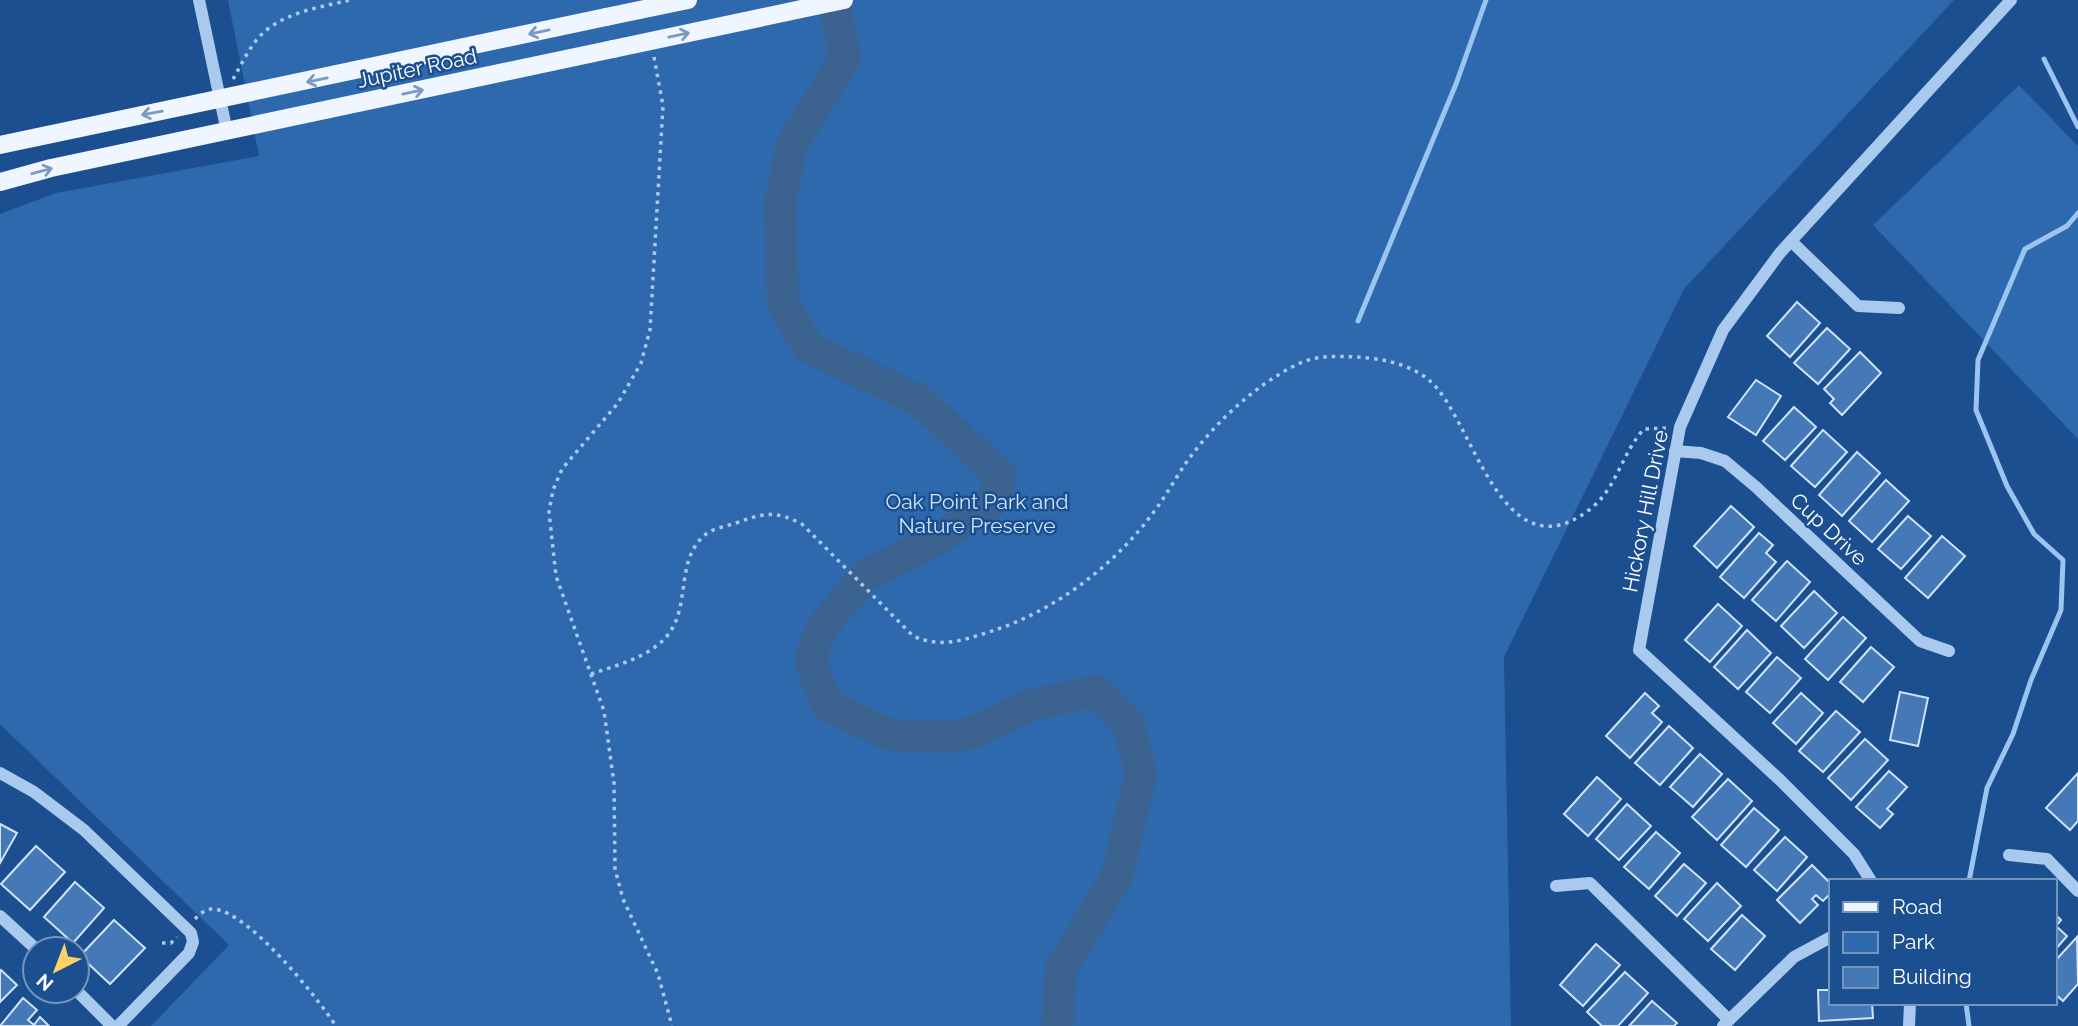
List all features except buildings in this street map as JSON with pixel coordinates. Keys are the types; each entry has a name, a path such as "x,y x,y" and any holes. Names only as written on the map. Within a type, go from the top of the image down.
{"main road":[{"name":"Jupiter Road","path":"0,145 78,127 219,101 688,0"},
{"name":"Jupiter Road","path":"0,182 51,168 844,0"}],"street":[{"path":"199,0 227,132"},
{"name":"Hickory Hill Drive","path":"1870,879 1854,855 1780,780 1639,650 1679,427 1723,330 1791,241 2011,0"},
{"path":"1791,241 1858,306 1899,308"},
{"name":"Cup Drive","path":"1675,450 1701,453 1725,461 1756,486 1920,641 1949,651"},
{"path":"0,773 34,792 84,830 186,928 193,942 189,953 118,1026"},
{"path":"2009,855 2047,859 2078,891"},
{"path":"1556,886 1590,883 1726,1023 1794,957 1829,938"},
{"path":"0,916 21,935"},
{"path":"91,1005 112,1026"},
{"path":"1909,1026 1910,1005"}],"path":[{"path":"219,101 262,33 278,22 307,11 350,0"},
{"path":"653,53 663,106 650,330 641,363 618,402 562,468 552,490 549,512 556,576 604,711 614,783 615,869 623,899 658,974 672,1026"},
{"path":"591,674 650,651 666,637 676,622 690,552 708,533 761,513 784,515 802,524 913,636 930,643 950,644 1009,626 1048,607 1092,576 1129,541 1153,513 1190,458 1238,404 1295,365 1324,356 1372,358 1411,369 1430,380 1449,402 1480,469 1509,507 1524,520 1548,525 1570,521 1588,511 1606,494 1620,472 1629,444 1644,429 1679,427"},
{"path":"162,943 171,943 204,910 214,909 235,919 261,939 299,977 336,1026"}],"green space":[{"name":"Oak Point Park and Nature Preserve","path":"228,0 1954,0 1684,289 1504,657 1511,1026 151,1026 229,945 0,724 0,214 56,193 259,156"},
{"path":"2019,85 2078,146 2078,439 1873,225"}],"waterway":[{"path":"834,0 845,58 792,145 780,202 783,305 809,347 921,402 1000,475 994,500 943,536 865,576 822,627 810,660 827,705 890,735 950,737 971,733 1028,706 1096,691 1128,723 1141,773 1117,876 1061,969 1057,1026"},
{"path":"1358,321 1456,84 1486,0"},
{"path":"2044,59 2078,127"},
{"path":"1969,879 1987,788 2013,734 2031,680 2061,610 2063,560 2034,534 2007,486 1976,410 1978,360 2025,249 2067,226 2078,213"},
{"path":"1966,1005 1969,1026"}]}
